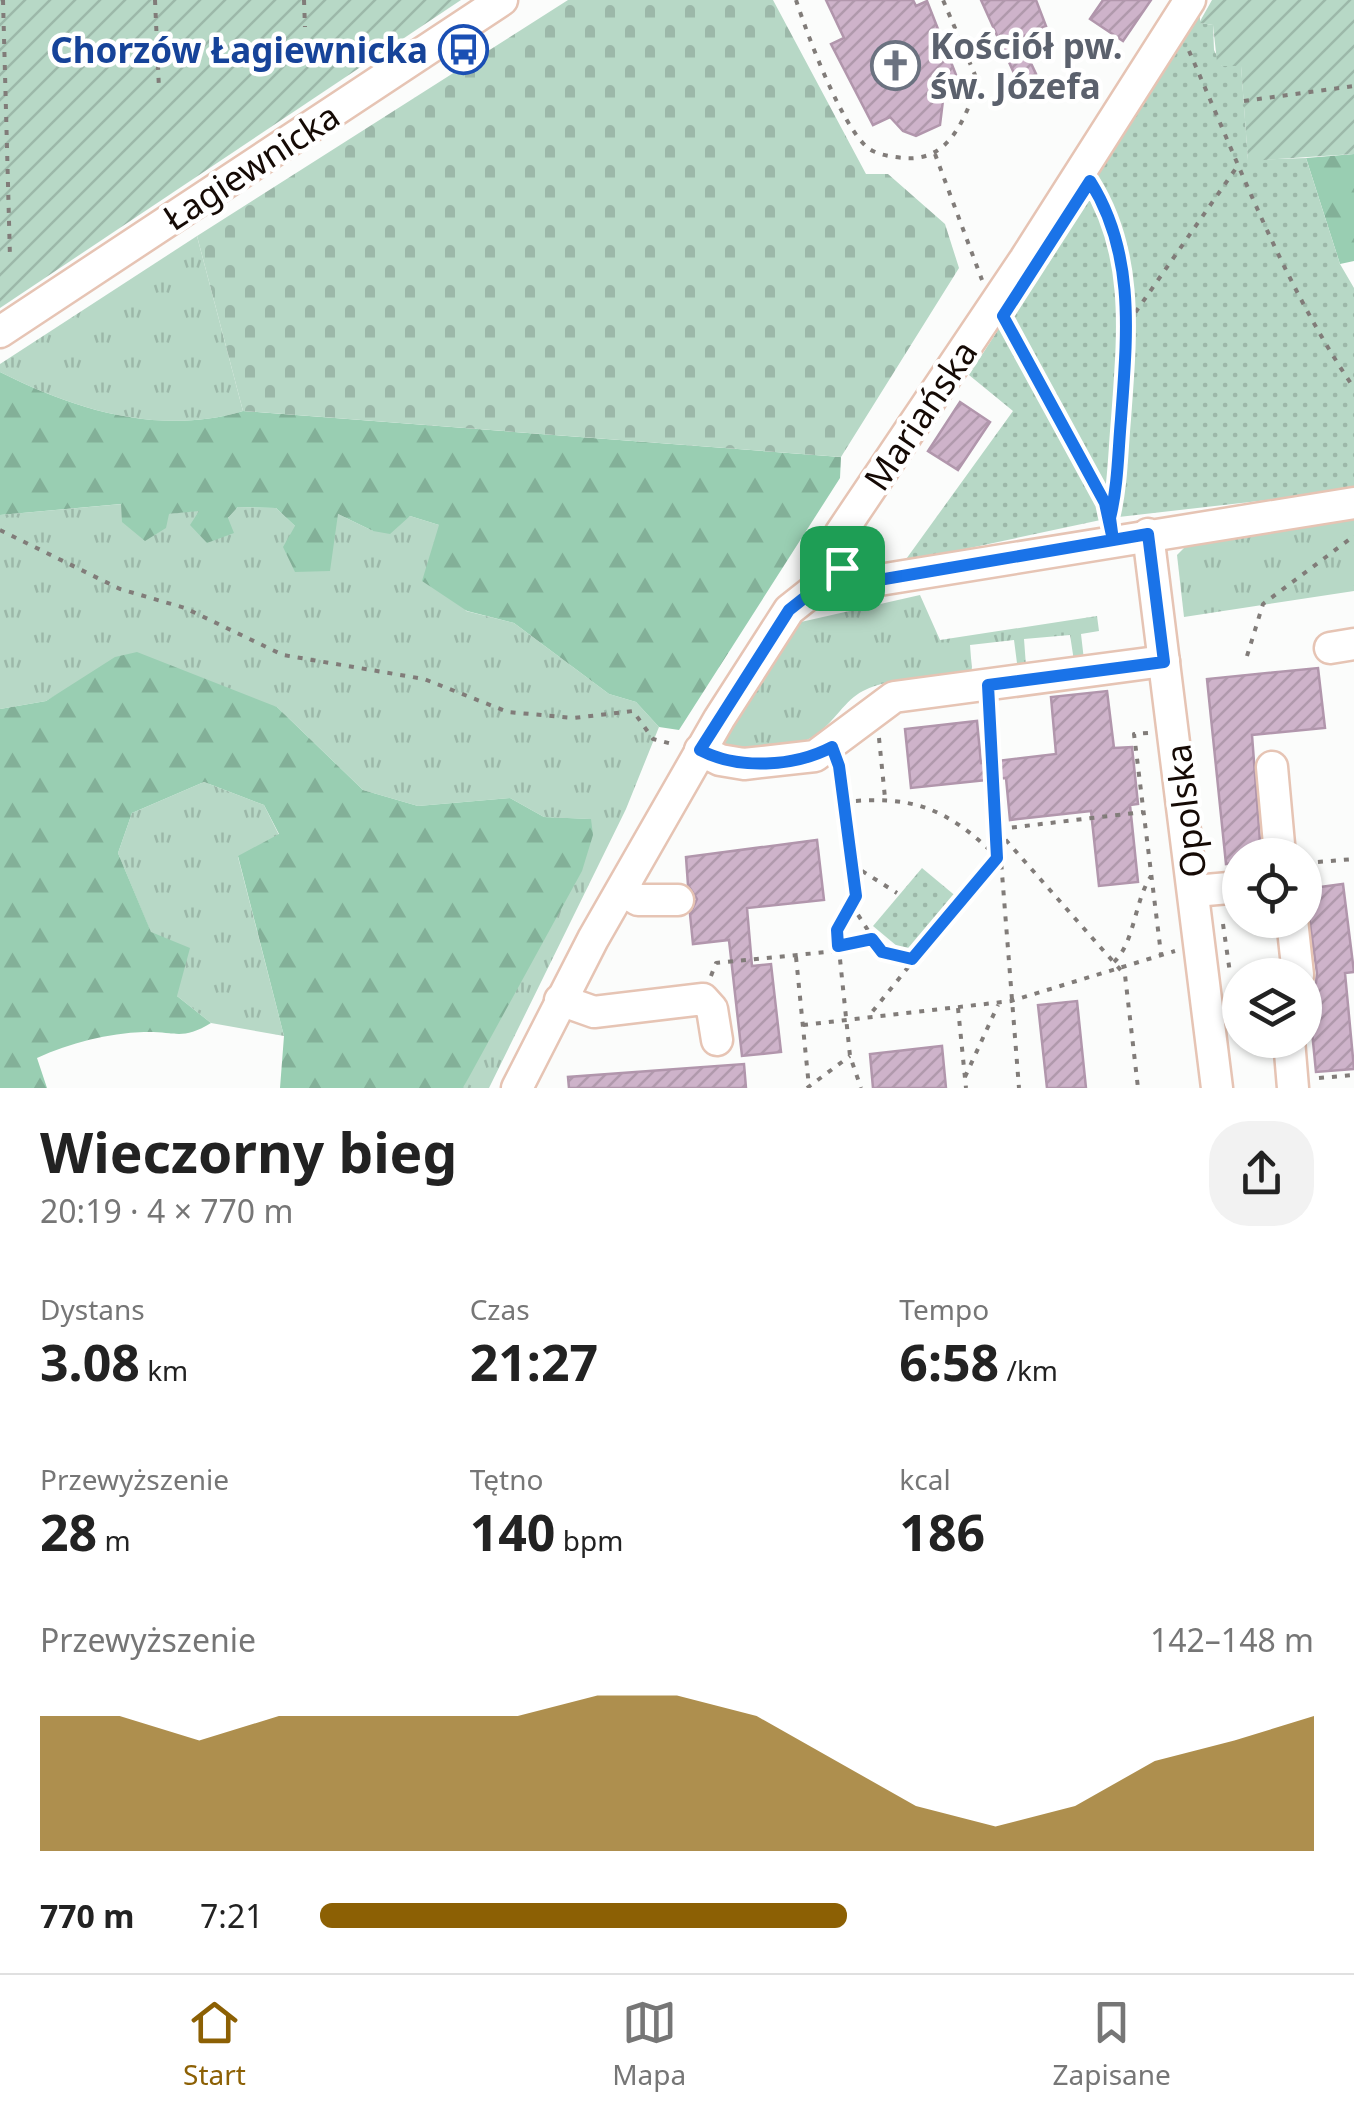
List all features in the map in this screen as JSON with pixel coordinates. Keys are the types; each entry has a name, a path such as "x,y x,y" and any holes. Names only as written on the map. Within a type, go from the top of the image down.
{"street":[{"name":"Łagiewnicka","path":"0,332 502,0"},
{"name":"Mariańska","path":"842,568 840,534 1000,307 1190,0"},
{"path":"518,1088 560,1000 700,750 789,610 842,568 867,582 1112,529 1148,534 1354,503"},
{"name":"Opolska","path":"1148,534 1217,1088"},
{"path":"700,750 720,760 744,764 815,756 894,698 1164,662"},
{"path":"1272,767 1278,838"},
{"path":"1195,891 1222,889"},
{"path":"622,890 638,900 678,900"},
{"path":"560,1000 594,1012 703,999 712,1009 717,1040"},
{"path":"1291,1058 1293,1085"}],"path":[{"path":"3,0 10,258"},
{"path":"155,0 159,89"},
{"path":"304,0 304,27"},
{"path":"796,0 809,41 855,132 869,150 894,158 935,154 952,138 978,82 943,0"},
{"path":"1182,36 1332,355 1354,388"},
{"path":"1244,101 1354,86"},
{"path":"935,154 985,290 1000,307 1112,529"},
{"path":"1128,323 1239,164"},
{"path":"1090,181 1104,204 1118,245 1128,323 1112,529"},
{"path":"0,530 120,589 185,608 283,655 424,680 508,712 574,718 633,711 654,740 700,750"},
{"path":"1246,656 1263,604 1354,536"},
{"path":"988,685 997,858 1019,1088"},
{"path":"876,708 885,798"},
{"path":"1148,733 1134,734 1161,954"},
{"path":"832,747 844,802 856,896 837,930 850,1056 859,1072 860,1088"},
{"path":"844,802 885,798 920,804 951,819 997,858"},
{"path":"997,830 1143,812"},
{"path":"997,830 1125,975 1138,1088"},
{"path":"868,1018 997,858"},
{"path":"1322,862 1354,859"},
{"path":"851,864 897,894"},
{"path":"1114,962 1124,952 1140,893 1150,876"},
{"path":"851,904 882,952 912,959"},
{"path":"703,999 716,962 796,955 872,939"},
{"path":"804,1026 1010,1001 1175,950"},
{"path":"796,955 808,1087"},
{"path":"966,1078 999,1002"},
{"path":"958,1008 966,1088"},
{"path":"808,1087 850,1056"},
{"path":"1293,1085 1354,1074"}],"green space":[{"path":"0,0 461,0 0,308"},
{"path":"568,0 773,0 866,174 888,174 945,224 959,268 841,457 243,411 197,236"},
{"path":"1212,0 1354,0 1354,154 1248,161 1241,66 1222,66 1217,62 1213,25 1199,23"},
{"path":"1200,16 1200,23 1213,25 1214,50 1222,66 1241,65 1248,160 1306,158 1340,264 1354,288 1354,490 1110,518 904,562 1013,411 969,375"},
{"path":"1354,154 1354,261 1340,264 1306,158"},
{"path":"197,236 243,411 181,421 149,420 88,408 0,372 0,364"},
{"path":"0,372 88,408 149,420 181,421 243,411 841,457 840,478 679,730 659,727 636,702 609,694 514,623 467,611 422,581 439,525 410,516 390,534 373,531 338,514 330,571 295,572 283,547 295,526 276,508 238,507 228,518 234,533 207,543 190,525 199,511 169,514 166,528 145,541 122,522 121,504 0,515"},
{"path":"122,504 169,514 201,510 228,518 238,507 276,508 295,526 338,514 373,531 410,516 439,525 466,611 514,623 609,694 636,702 659,727 626,809 489,1088 463,1088 590,819 544,817 510,798 418,806 363,790 277,707 69,688 46,701 0,709 0,515"},
{"path":"1354,520 1354,591 1184,617 1177,555 1191,541"},
{"path":"920,595 940,640 1097,616 1099,631 1081,634 1084,660 1074,661 1070,635 1024,639 1026,666 1018,671 1014,640 970,645 972,671 986,670 987,674 907,679 876,686 857,695 817,734 796,745 756,751 720,744 792,624"},
{"path":"137,652 277,707 363,790 418,806 510,798 544,817 591,819 593,835 582,871 463,1088 280,1088 284,1036 238,856 279,834 264,805 204,782 132,813 118,853 151,932 190,948 177,996 211,1023 185,1033 130,1033 76,1043 37,1058 47,1088 0,1088 0,709 46,701 115,657"},
{"path":"204,782 264,805 279,835 238,857 284,1036 211,1023 177,996 118,853 132,813"},
{"path":"922,868 958,898 910,957 873,926"}],"building":[{"name":"Kościół pw. św. Józefa","path":"826,0 913,0 916,6 927,1 960,85 944,92 940,125 916,136 903,131 890,117 873,125 831,44 844,38"},
{"path":"981,0 1036,0 1046,26 1019,38 1036,74 1018,82"},
{"path":"1103,0 1151,0 1123,41 1090,19"},
{"path":"960,402 990,422 958,470 928,451"},
{"path":"1318,668 1325,728 1252,735 1260,838 1223,838 1207,679"},
{"path":"1107,691 1114,748 1132,747 1138,804 1130,805 1138,882 1099,886 1091,811 1010,820 1006,778 911,788 905,729 977,721 981,763 1056,754 1051,697"},
{"path":"817,840 824,900 747,908 752,966 771,964 781,1052 742,1056 729,940 693,944 690,914 697,899 688,885 686,857"},
{"path":"1343,884 1354,972 1345,973 1354,1069 1316,1072 1315,1058 1322,1058 1322,958 1315,958 1312,938 1322,938 1322,887"},
{"path":"1077,1001 1086,1088 1047,1088 1038,1005"},
{"path":"942,1046 946,1088 873,1088 870,1054"},
{"path":"744,1064 746,1088 569,1088 568,1077"}],"place":[{"name":"Chorzów Łagiewnicka","path":"463,49"},
{"name":"Kościół pw. św. Józefa","path":"895,65"}],"route":[{"path":"842,568 789,610 700,750 720,760 744,764 815,756 832,747 839,766 856,896 837,930 838,946 872,939 882,952 912,959 997,858 988,685 1164,662 1148,534 1113,540 1110,518 1128,323 1118,245 1104,204 1090,181 1003,316 1105,503 1113,540 867,582 842,568"}]}
